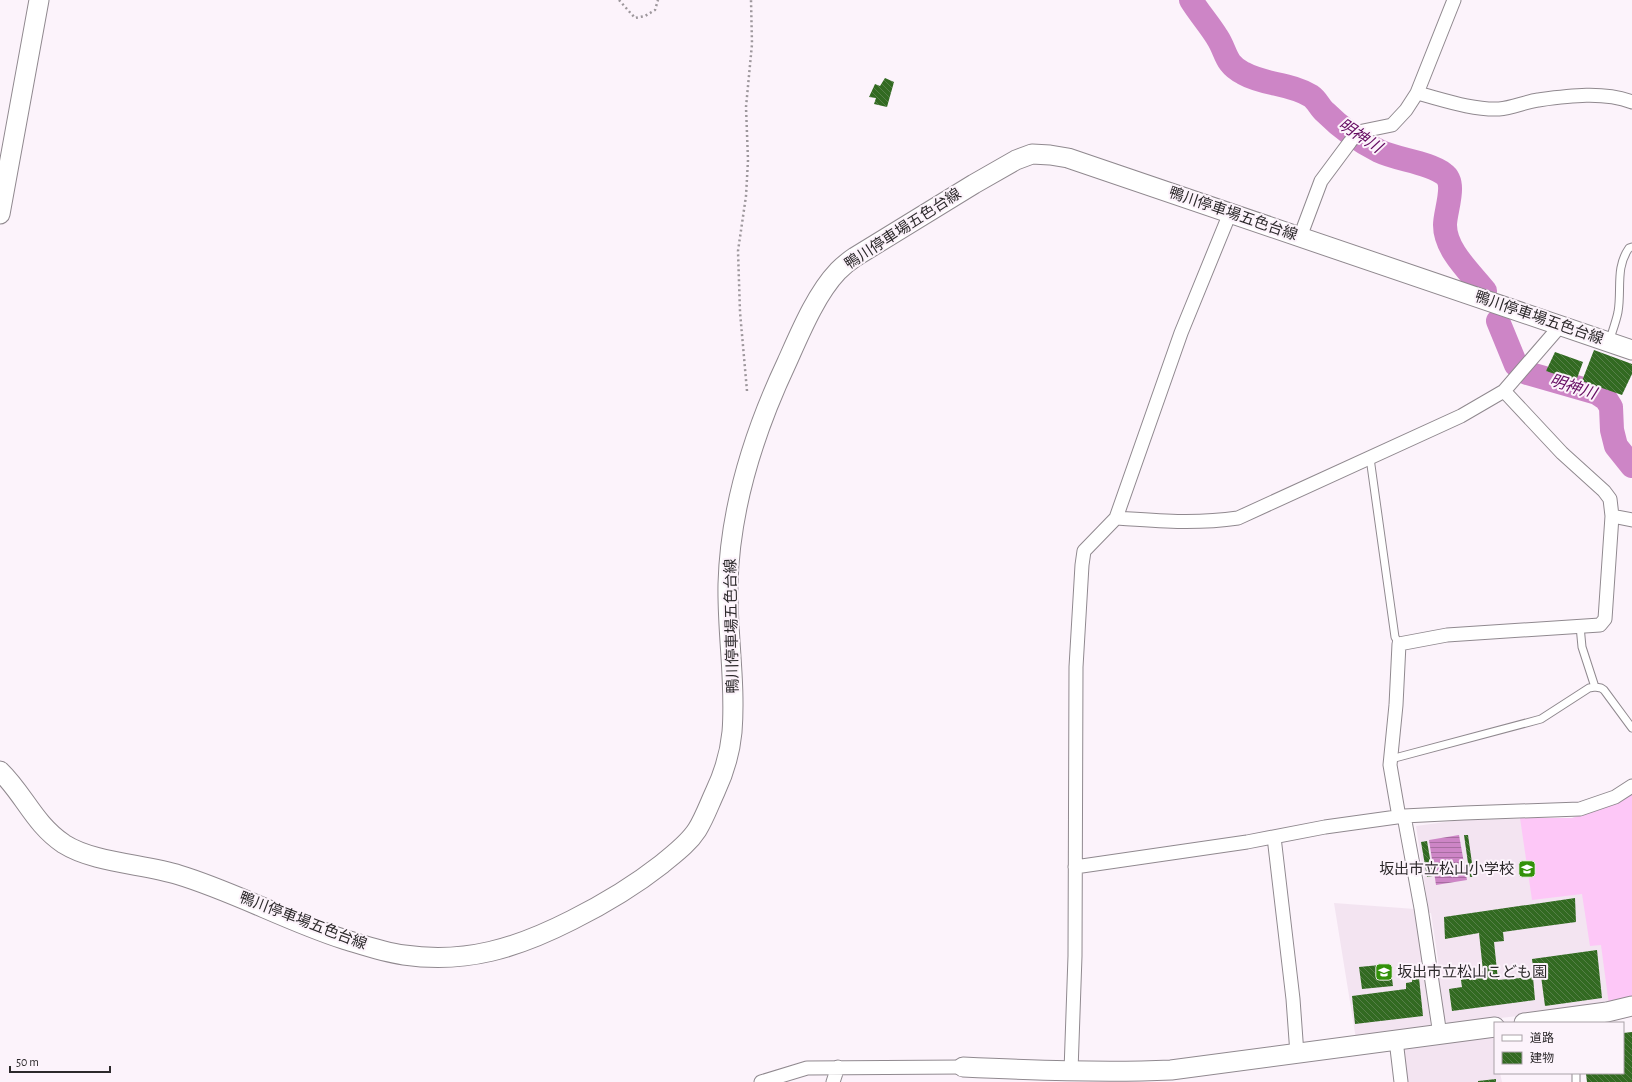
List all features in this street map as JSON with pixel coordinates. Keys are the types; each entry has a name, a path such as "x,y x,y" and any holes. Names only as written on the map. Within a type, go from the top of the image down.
{"main road":[{"path":"0,214 39,0"},
{"name":"鴨川停車場五色台線","path":"0,771 6,777 32,815 48,832 66,846 88,855 158,869 182,876 230,893 326,934 378,950 404,955 449,958 487,953 541,936 638,884 681,849 697,830 720,781 728,757 732,732 733,682 728,586 736,513 746,464 765,411 803,328 825,288 838,270 866,250 974,184 1016,160 1032,154 1068,158 1632,350"},
{"path":"1540,1022 1571,1020 1632,1006"},
{"path":"963,1067 1083,1074 1171,1070 1494,1027"}],"street":[{"path":"1300,237 1321,181 1354,137 1392,125 1406,110 1417,93 1454,0"},
{"path":"1417,93 1473,107 1498,109 1537,100 1603,95 1621,98 1632,102"},
{"path":"1083,1074 1075,956 1075,867 1076,667 1084,551 1116,518 1181,333 1230,213"},
{"path":"1116,518 1178,522 1214,522 1238,518 1461,416 1504,391 1561,325"},
{"path":"1440,1035 1421,908 1390,765 1396,705 1398,644 1447,635 1600,625 1604,619 1612,516 1610,499 1604,491 1562,453 1504,391"},
{"path":"1612,516 1632,520"},
{"path":"1075,867 1274,837 1325,827 1402,817 1464,813 1580,809 1614,797 1632,786"},
{"path":"1274,837 1293,999 1297,1054"},
{"path":"1396,1040 1401,1082"},
{"path":"833,1082 838,1067"},
{"path":"761,1082 807,1068 963,1067"}],"lane":[{"path":"1609,342 1618,311 1619,274 1621,263 1624,254 1629,248 1632,247"},
{"path":"1370,458 1395,637 1398,644"},
{"path":"1580,626 1582,647 1595,687"},
{"path":"1391,759 1541,719 1583,692 1595,687 1604,690 1632,728"}],"path":[{"path":"619,0 635,18 645,16 655,10 658,0"},
{"path":"747,391 740,312 738,251 748,160 746,107 752,44 751,0"}],"shaded area":[{"name":"坂出市立松山小学校","path":"1632,791 1632,1000 1605,1006 1448,1024 1444,1019 1439,988 1438,960 1431,913 1429,913 1416,826 1460,820 1572,818 1592,812"},
{"path":"1632,791 1632,1000 1609,1005 1601,945 1590,946 1582,894 1532,900 1520,818 1572,818 1592,812"},
{"path":"1459,835 1467,880 1436,885 1429,840"},
{"name":"坂出市立松山こども園","path":"1334,903 1415,909 1433,1043 1494,1035 1494,1074 1500,1074 1502,1082 1407,1082 1402,1034 1356,1039"}],"building":[{"path":"885,78 894,82 887,107 874,104 876,98 869,97 875,84 880,86"},
{"path":"1594,350 1632,364 1632,374 1622,395 1582,381"},
{"path":"1555,352 1583,362 1576,381 1546,371"},
{"path":"1464,835 1468,835 1474,877 1470,877"},
{"path":"1427,841 1433,876 1427,877 1421,842"},
{"path":"1575,898 1576,922 1503,932 1504,941 1494,942 1498,980 1533,977 1535,1000 1452,1011 1449,989 1462,987 1460,974 1483,971 1479,933 1445,939 1444,917"},
{"path":"1597,950 1602,998 1545,1006 1541,976 1534,977 1532,959"},
{"path":"1390,964 1393,986 1362,989 1359,967"},
{"path":"1419,978 1423,1016 1355,1024 1352,996 1406,989 1406,983 1412,982 1412,979"},
{"path":"1632,1032 1632,1082 1587,1082 1586,1074 1624,1074 1624,1033"},
{"path":"1496,1079 1496,1082 1478,1082 1478,1081"}],"waterway":[{"name":"明神川","path":"1191,0 1217,37 1229,61 1237,69 1251,77 1286,86 1311,96 1331,118 1357,138 1372,147 1387,154 1430,167 1444,174 1448,178 1450,184 1445,219 1446,234 1449,243 1459,260 1485,291"},
{"name":"明神川","path":"1498,321 1516,365 1527,373 1597,393 1606,399 1611,407 1612,430 1616,446 1632,466"}],"place":[{"name":"坂出市立松山小学校","path":"1527,869"},
{"name":"坂出市立松山こども園","path":"1384,972"}]}
